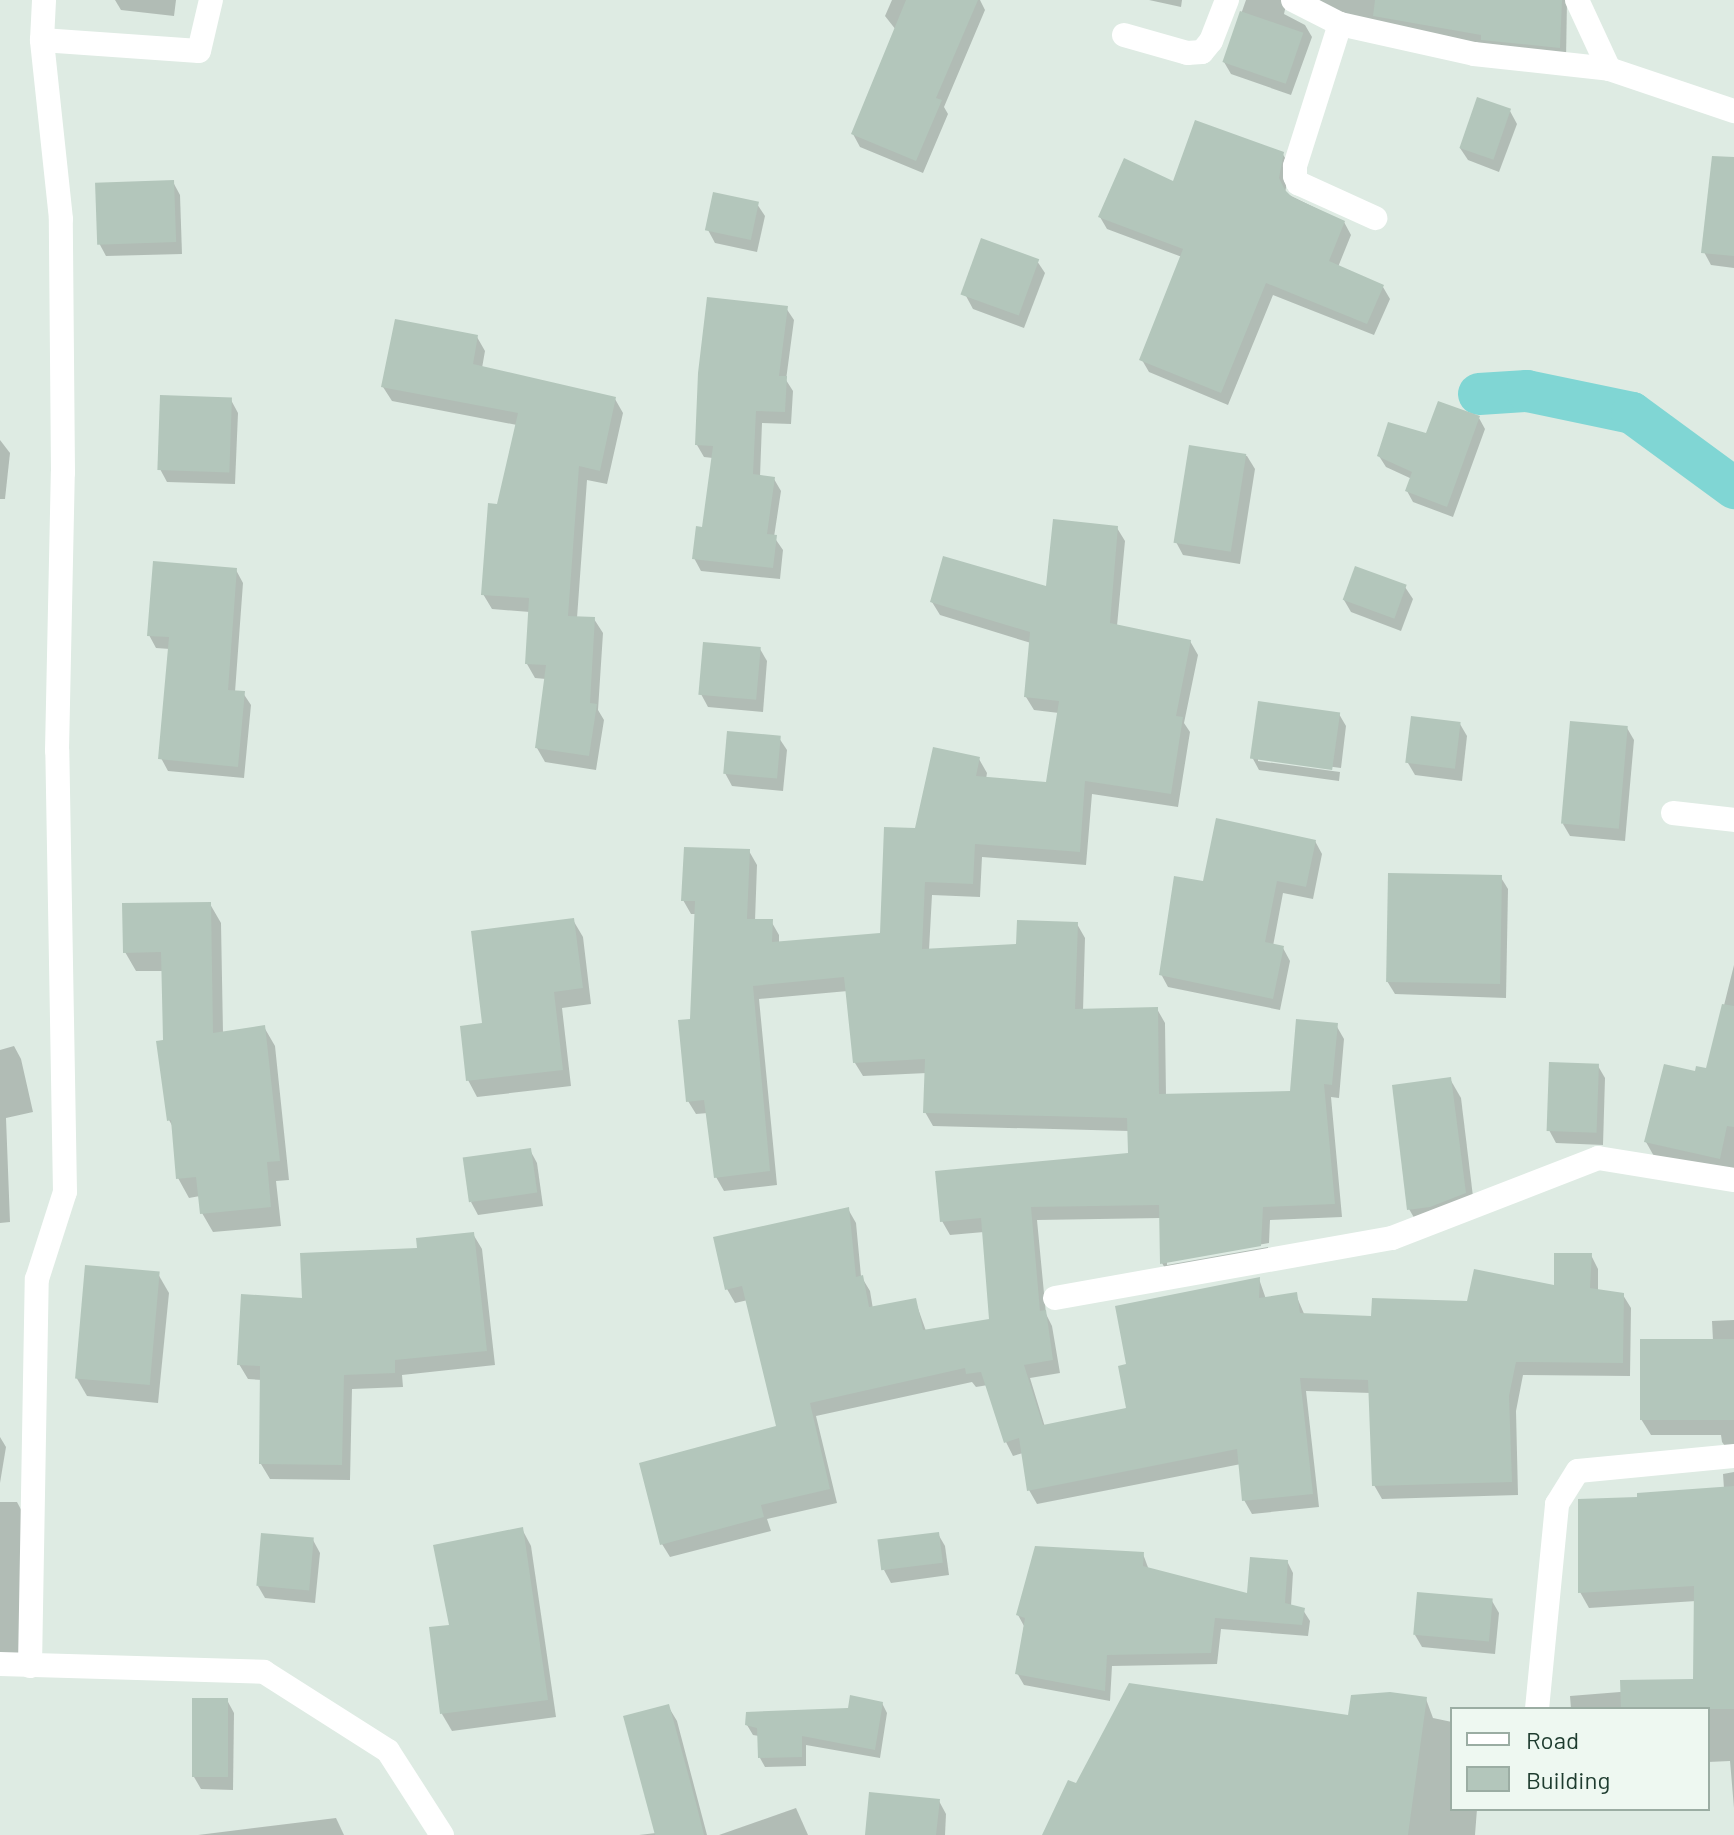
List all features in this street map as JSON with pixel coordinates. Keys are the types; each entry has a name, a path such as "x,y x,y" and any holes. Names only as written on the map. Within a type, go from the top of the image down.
{"street":[{"path":"30,1666 37,1279 65,1192 57,751 63,473 61,219 42,40 44,0"},
{"path":"42,40 199,51 211,0"},
{"path":"1124,35 1187,53 1202,52 1211,41 1227,0"},
{"path":"1293,0 1340,24 1474,54 1609,69 1734,111"},
{"path":"1577,0 1609,69"},
{"path":"1340,24 1295,166 1295,176 1298,183 1375,218"},
{"path":"1673,813 1734,820"},
{"path":"1055,1298 1392,1238 1598,1158 1734,1180"},
{"path":"1537,1707 1557,1504 1578,1471 1734,1456"},
{"path":"0,1664 264,1672 388,1751 442,1835"}],"building":[{"path":"906,0 978,0 936,98 942,100 916,161 851,134"},
{"path":"1375,0 1562,0 1560,48 1481,40 1481,35 1373,16"},
{"path":"1240,11 1303,33 1286,84 1222,62"},
{"path":"1477,97 1511,109 1493,160 1459,148"},
{"path":"1195,120 1284,152 1279,178 1285,190 1292,197 1345,221 1329,261 1384,285 1367,324 1266,283 1221,393 1139,360 1183,249 1098,217 1124,158 1173,181"},
{"path":"1712,156 1734,157 1734,256 1701,253"},
{"path":"174,180 176,242 97,245 95,183"},
{"path":"713,192 759,202 751,240 705,230"},
{"path":"981,238 1039,259 1019,316 960,294"},
{"path":"707,297 788,306 779,376 787,376 785,412 756,411 753,474 775,477 767,534 777,535 773,568 692,559 696,526 702,527 713,446 695,445 698,373"},
{"path":"395,319 478,335 473,364 616,397 600,471 579,466 568,616 595,617 590,703 597,704 589,756 535,748 546,665 525,664 529,598 481,595 488,503 497,504 518,413 381,387"},
{"path":"160,395 232,398 229,472 157,470"},
{"path":"1438,401 1480,416 1447,507 1405,491 1412,472 1377,456 1388,422 1426,433"},
{"path":"1189,445 1246,454 1231,552 1174,543"},
{"path":"1053,519 1118,526 1110,623 1191,640 1176,716 1183,717 1171,794 1085,781 1080,852 975,844 973,884 925,882 922,949 1016,944 1017,920 1078,922 1075,1009 1158,1007 1159,1094 1290,1091 1296,1019 1338,1023 1332,1085 1324,1084 1335,1204 1263,1207 1261,1246 1160,1264 1159,1205 1031,1207 1040,1311 1046,1310 1053,1360 1024,1365 1043,1425 1126,1408 1118,1366 1126,1364 1115,1306 1260,1277 1259,1298 1297,1292 1300,1313 1371,1316 1372,1298 1467,1301 1474,1269 1554,1285 1554,1253 1592,1253 1590,1288 1624,1293 1623,1363 1516,1362 1509,1396 1512,1482 1372,1486 1368,1380 1300,1378 1313,1494 1242,1501 1237,1449 1027,1491 1019,1438 1004,1443 981,1372 966,1374 965,1368 810,1403 830,1489 761,1505 764,1517 660,1545 639,1463 776,1426 742,1286 725,1290 713,1237 849,1207 856,1277 863,1275 869,1307 916,1298 923,1330 989,1319 981,1218 940,1222 935,1171 1128,1153 1127,1118 923,1113 925,1059 853,1063 844,977 753,986 770,1171 714,1178 704,1100 686,1102 678,1020 690,1019 695,901 681,901 684,847 750,849 747,919 773,919 772,942 880,933 884,827 915,828 933,747 980,757 976,776 1046,782 1059,701 1024,697 1030,632 930,602 943,556 1046,586"},
{"path":"153,561 237,568 228,690 245,691 238,767 158,759 169,637 147,636"},
{"path":"1355,566 1407,585 1394,619 1343,600"},
{"path":"703,642 761,647 756,700 698,695"},
{"path":"1258,701 1340,713 1332,770 1250,758"},
{"path":"1411,716 1461,722 1455,769 1405,763"},
{"path":"1570,721 1628,726 1619,829 1561,824"},
{"path":"727,731 781,736 777,779 723,774"},
{"path":"1216,818 1316,840 1306,887 1277,881 1265,942 1284,946 1273,999 1159,975 1174,876 1203,881"},
{"path":"1388,873 1502,875 1500,984 1386,982"},
{"path":"211,902 213,1033 265,1025 280,1161 267,1162 271,1207 200,1214 196,1177 176,1179 171,1120 167,1121 156,1041 163,1040 161,952 123,953 122,903"},
{"path":"574,918 583,988 554,992 563,1070 466,1081 460,1026 482,1023 471,931"},
{"path":"1722,1004 1734,1006 1734,1127 1727,1126 1720,1159 1644,1142 1664,1064 1695,1071 1696,1066 1706,1068"},
{"path":"1549,1062 1599,1064 1597,1133 1547,1131"},
{"path":"1451,1077 1466,1193 1430,1207 1407,1210 1392,1085"},
{"path":"531,1148 537,1193 469,1202 463,1158"},
{"path":"474,1232 487,1351 395,1360 395,1373 344,1375 342,1465 259,1464 260,1366 237,1365 241,1294 302,1298 300,1253 417,1248 416,1238"},
{"path":"85,1265 160,1272 150,1385 75,1379"},
{"path":"1640,1339 1734,1339 1734,1420 1640,1420"},
{"path":"1734,1486 1734,1709 1621,1707 1620,1680 1693,1679 1694,1586 1578,1593 1578,1499 1637,1497 1637,1493"},
{"path":"523,1527 548,1700 440,1714 429,1627 449,1625 433,1545"},
{"path":"939,1532 943,1563 881,1570 877,1540"},
{"path":"261,1533 314,1538 309,1590 256,1586"},
{"path":"1035,1546 1144,1552 1143,1566 1247,1593 1250,1557 1288,1560 1285,1603 1305,1608 1302,1625 1215,1618 1211,1653 1107,1655 1105,1691 1015,1674 1025,1618 1016,1615"},
{"path":"1417,1592 1493,1599 1489,1641 1413,1635"},
{"path":"1129,1683 1348,1715 1351,1695 1390,1692 1427,1697 1408,1835 1042,1835 1068,1780 1076,1783"},
{"path":"850,1695 883,1702 875,1750 802,1736 802,1757 758,1758 757,1728 745,1725 746,1712 848,1708"},
{"path":"192,1698 228,1698 228,1777 192,1777"},
{"path":"669,1704 704,1835 655,1835 623,1716"},
{"path":"869,1792 940,1799 936,1835 865,1835"}],"waterway":[{"path":"1479,394 1527,391 1632,413 1734,488"}]}
